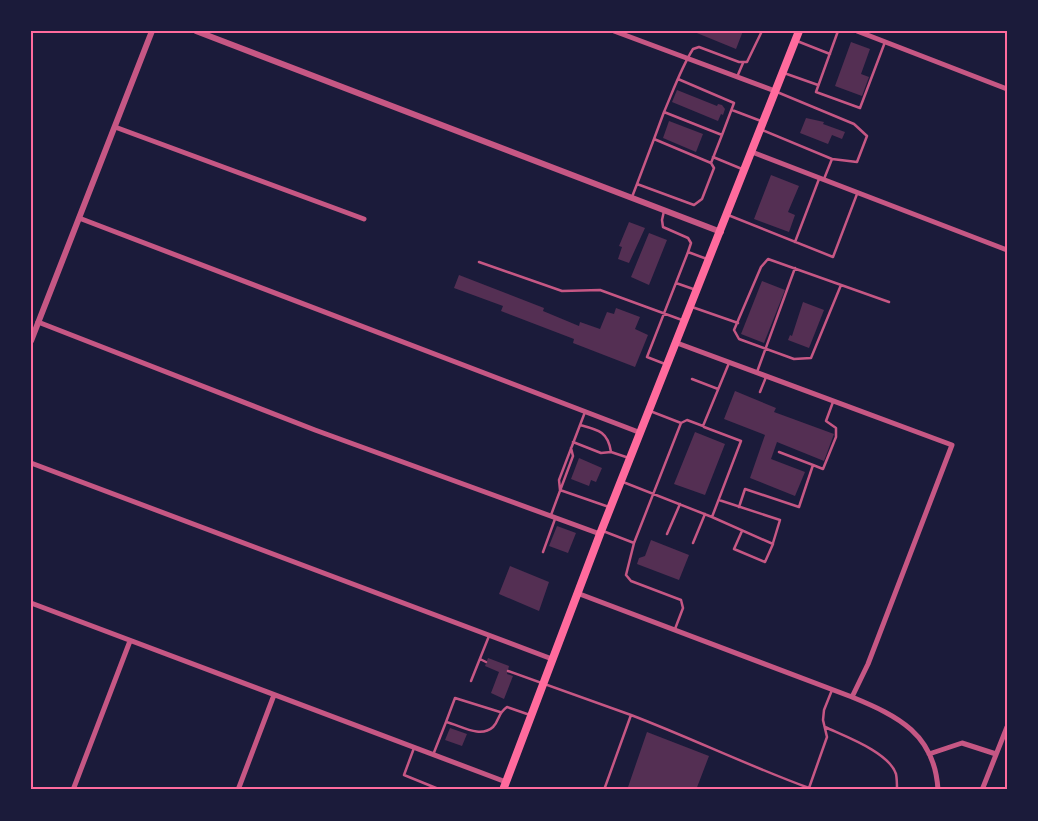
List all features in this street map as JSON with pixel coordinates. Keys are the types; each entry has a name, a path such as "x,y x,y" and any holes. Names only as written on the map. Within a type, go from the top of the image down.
{"main road":[{"path":"505,786 577,593 686,322 799,31"}],"street":[{"path":"31,341 152,31"},
{"path":"196,31 721,232"},
{"path":"614,31 775,91"},
{"path":"857,31 1007,89"},
{"path":"115,127 364,219"},
{"path":"752,152 1007,250"},
{"path":"79,218 641,433"},
{"path":"38,322 315,430 553,517 601,532"},
{"path":"677,342 952,445 868,664 852,697"},
{"path":"31,463 552,659"},
{"path":"577,593 852,697 900,719 914,731 929,754 935,769 938,790"},
{"path":"31,603 274,696 433,754 505,786"},
{"path":"73,790 130,641"},
{"path":"238,790 274,696"},
{"path":"982,790 1007,727"},
{"path":"929,754 962,743 996,754"}],"lane":[{"path":"737,77 743,63 749,60 762,31"},
{"path":"838,31 816,92 860,108 885,42"},
{"path":"795,41 830,54"},
{"path":"632,198 664,112 687,58 693,49 699,47 743,63"},
{"path":"782,73 818,85"},
{"path":"678,79 734,103 711,163"},
{"path":"732,110 832,159 857,162 867,136 854,124 775,91"},
{"path":"664,112 722,135"},
{"path":"637,184 694,205 702,200 714,168 711,163 654,139"},
{"path":"713,157 745,170"},
{"path":"795,242 832,159"},
{"path":"728,215 834,257 857,192"},
{"path":"664,210 663,227 688,238 691,243 647,357 668,365"},
{"path":"688,252 710,260"},
{"path":"841,284 811,358 794,359 766,349 739,339 734,330 765,261 768,259 841,284 890,302"},
{"path":"479,262 548,288 562,291 600,290 686,322"},
{"path":"757,372 795,268"},
{"path":"676,283 698,290"},
{"path":"691,307 738,322"},
{"path":"703,426 729,362"},
{"path":"760,392 766,376"},
{"path":"692,379 718,390"},
{"path":"780,452 823,469 836,437 836,428 826,420 834,401"},
{"path":"542,552 560,490 559,480 585,412"},
{"path":"650,412 681,423"},
{"path":"675,630 683,608 681,600 631,581 626,575 634,543 653,494 681,423 687,420 741,441 712,517"},
{"path":"580,425 602,433 610,439 611,452"},
{"path":"573,442 601,453 611,452 631,458"},
{"path":"739,507 745,489 799,507 813,465"},
{"path":"621,482 705,514 772,544"},
{"path":"560,490 611,508"},
{"path":"718,500 780,520 765,562 734,549 742,531"},
{"path":"667,534 680,504"},
{"path":"693,543 705,514"},
{"path":"601,532 634,543"},
{"path":"471,681 490,635"},
{"path":"480,659 486,662"},
{"path":"508,671 631,715 705,744 737,761 813,790"},
{"path":"809,789 827,737 822,720 832,690"},
{"path":"433,754 455,698 500,712"},
{"path":"446,722 471,731 485,731 494,726 500,712 507,707 531,715"},
{"path":"604,790 631,715"},
{"path":"825,727 866,746 883,759 896,773 897,790"},
{"path":"414,748 404,775 441,790"},
{"path":"430,790 431,786"}],"building":[{"path":"692,31 743,31 736,49"},
{"path":"851,42 870,49 861,74 869,77 862,96 835,86"},
{"path":"677,90 717,106 718,104 722,105 725,109 723,115 721,114 718,121 672,102"},
{"path":"806,118 824,122 823,124 845,132 842,139 832,135 828,144 800,133"},
{"path":"669,121 703,134 696,152 663,138"},
{"path":"771,175 799,186 788,212 795,215 789,232 754,219"},
{"path":"629,222 645,228 629,263 618,259 622,247 619,246"},
{"path":"649,233 667,240 649,285 631,277"},
{"path":"459,275 544,308 543,311 579,326 580,322 600,329 607,312 614,314 616,308 640,317 635,329 648,335 635,367 573,343 574,339 501,311 503,306 454,288"},
{"path":"762,281 785,290 764,343 741,334"},
{"path":"803,302 824,310 809,348 788,340 790,335 792,336"},
{"path":"735,391 776,408 774,412 834,434 824,461 777,442 771,459 805,472 795,496 750,478 765,435 724,419"},
{"path":"695,432 725,444 705,495 674,484"},
{"path":"579,458 602,468 596,482 591,480 589,486 571,479"},
{"path":"557,526 576,533 568,553 549,546"},
{"path":"651,540 689,555 679,580 637,564 639,558 645,556"},
{"path":"510,566 549,582 539,611 499,594"},
{"path":"488,658 509,666 507,674 513,676 504,699 491,693 499,672 485,666"},
{"path":"450,728 467,734 462,746 445,740"},
{"path":"647,732 709,756 696,790 627,790"}]}
